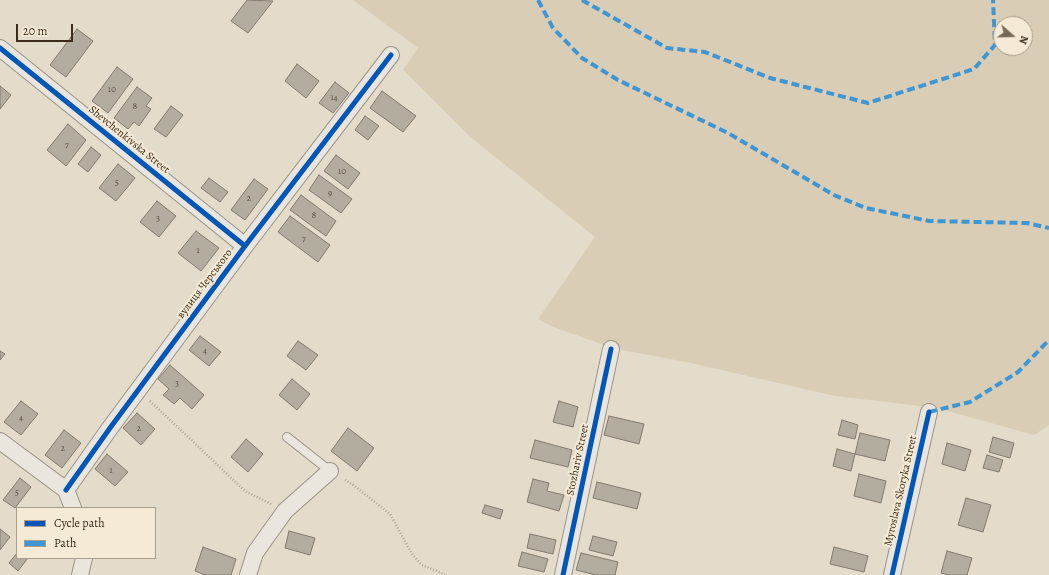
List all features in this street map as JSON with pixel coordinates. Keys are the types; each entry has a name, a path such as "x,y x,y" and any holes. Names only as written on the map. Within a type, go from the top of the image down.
{"street":[{"name":"Shevchenkivska Street","path":"0,48 245,246"},
{"name":"вулиця Черського","path":"66,490 245,246 392,54"},
{"name":"Stozhariv Street","path":"563,575 611,349"},
{"name":"Myroslava Skoryka Street","path":"892,575 929,412"},
{"path":"0,441 66,490 73,507"},
{"path":"248,575 255,553 285,511 330,471"},
{"path":"80,575 84,559"}],"lane":[{"path":"287,437 330,471"}],"path":[{"path":"138,390 245,490 285,511"},
{"path":"330,471 352,484 390,514 412,554 422,565 446,575"}],"shaded area":[{"path":"353,0 1049,0 1049,425 1034,435 937,408 835,396 691,363 612,348 551,326 538,319 595,237 469,136 403,70 418,48"}],"building":[{"path":"247,0 273,1 248,33 231,21"},
{"path":"77,29 93,41 66,77 50,65"},
{"path":"297,64 319,81 306,98 285,81"},
{"path":"117,67 133,79 108,113 92,101"},
{"path":"335,82 349,93 333,113 319,103"},
{"path":"0,86 11,95 0,109"},
{"path":"137,87 152,98 146,106 151,109 139,126 134,122 128,129 114,118"},
{"path":"382,91 416,116 403,132 370,108"},
{"path":"171,106 183,115 166,137 154,129"},
{"path":"365,116 379,126 368,140 355,130"},
{"path":"68,124 86,140 66,166 47,150"},
{"path":"91,147 101,155 88,172 78,164"},
{"path":"336,155 360,173 348,189 324,171"},
{"path":"118,164 135,178 116,201 99,188"},
{"path":"319,175 352,199 341,213 309,190"},
{"path":"209,178 228,192 220,202 201,188"},
{"path":"254,179 268,189 245,220 231,210"},
{"path":"301,195 336,221 326,236 290,210"},
{"path":"157,201 176,216 159,237 140,222"},
{"path":"290,216 330,245 318,262 278,232"},
{"path":"196,231 219,248 201,271 178,253"},
{"path":"200,336 221,352 209,366 189,350"},
{"path":"298,341 318,355 306,370 287,356"},
{"path":"0,351 5,354 0,360"},
{"path":"170,365 204,395 192,409 180,398 174,404 163,395 169,389 158,379"},
{"path":"292,379 310,394 297,410 279,395"},
{"path":"21,401 38,414 21,435 4,422"},
{"path":"559,401 578,407 573,427 553,422"},
{"path":"137,413 155,429 141,445 123,428"},
{"path":"609,416 644,424 639,444 604,435"},
{"path":"842,420 858,425 855,439 838,435"},
{"path":"348,428 374,448 357,471 331,451"},
{"path":"64,430 81,443 62,468 45,455"},
{"path":"860,433 890,440 885,461 855,454"},
{"path":"993,437 1014,443 1010,458 989,452"},
{"path":"246,439 263,454 248,472 231,457"},
{"path":"535,440 572,450 568,467 530,458"},
{"path":"947,443 971,450 965,471 942,464"},
{"path":"837,449 855,454 851,471 833,466"},
{"path":"107,454 128,472 115,486 95,469"},
{"path":"987,455 1003,460 999,472 983,468"},
{"path":"859,474 886,481 881,503 854,496"},
{"path":"20,478 31,487 15,508 3,500"},
{"path":"533,479 549,483 547,491 564,495 559,511 527,502"},
{"path":"597,482 641,493 637,509 593,498"},
{"path":"966,498 991,505 983,532 958,525"},
{"path":"485,505 503,510 500,519 482,513"},
{"path":"0,529 10,537 0,550"},
{"path":"289,531 315,538 310,555 285,548"},
{"path":"530,534 556,540 553,554 527,548"},
{"path":"593,536 617,542 613,556 589,550"},
{"path":"203,547 236,559 231,575 205,575 195,571"},
{"path":"834,547 868,556 864,572 830,564"},
{"path":"947,551 972,558 967,575 949,575 941,573"},
{"path":"522,552 548,559 544,572 518,566"},
{"path":"581,553 618,562 615,575 596,575 576,570"},
{"path":"16,554 16,559 27,559 18,571 9,563"}],"marked path":[{"path":"538,0 553,28 582,58 618,80 728,133 834,195 866,208 929,221 1027,223 1049,228"},
{"path":"582,0 667,48 705,52 770,78 868,103 974,69 995,45 993,0"},
{"path":"929,412 970,402 1018,372 1049,340"}],"cycle path":[{"path":"0,48 245,246"},
{"path":"66,490 245,246 391,55"},
{"path":"563,575 611,349"},
{"path":"892,575 929,412"}]}
